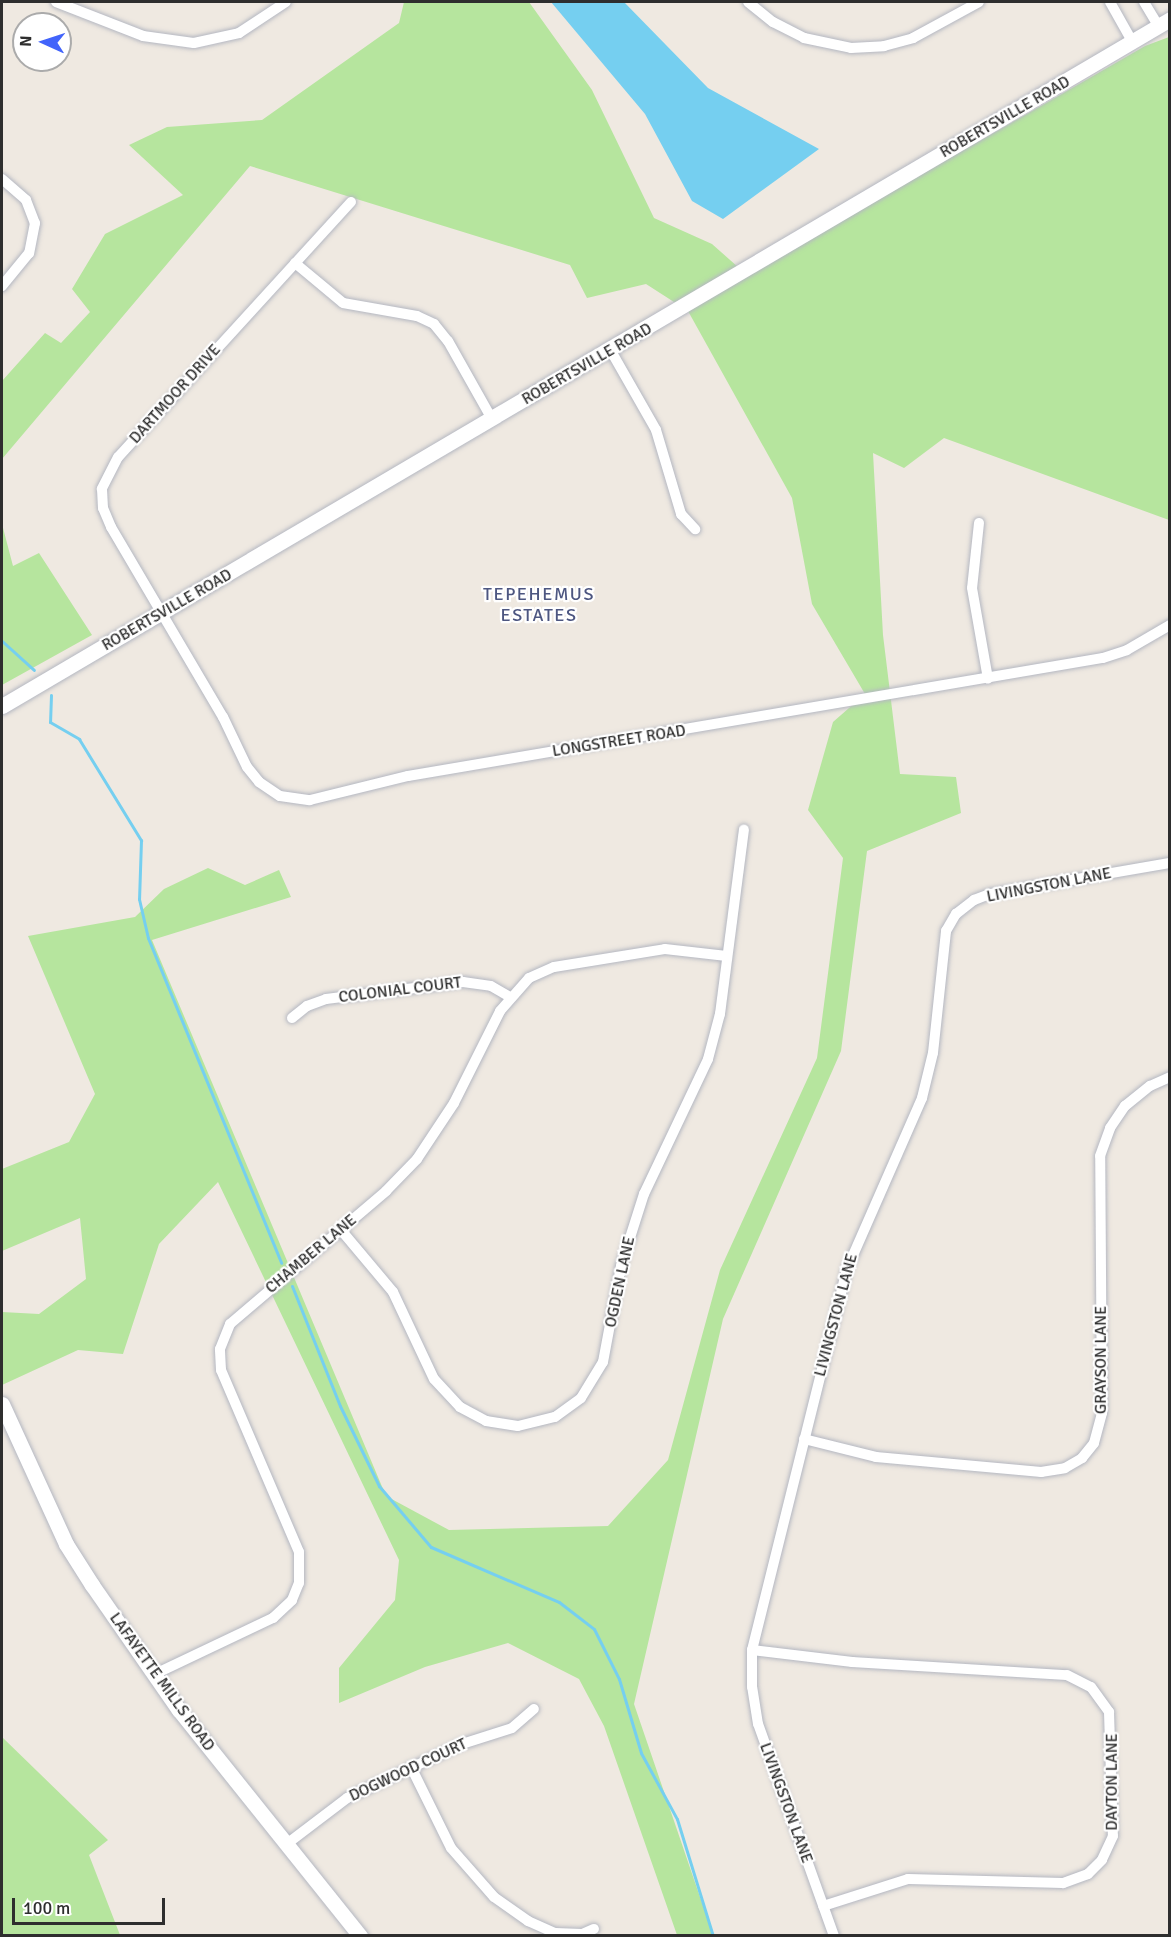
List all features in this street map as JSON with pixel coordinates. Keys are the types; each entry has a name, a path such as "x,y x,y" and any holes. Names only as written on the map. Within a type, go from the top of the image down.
{"street":[{"path":"56,2 143,36 194,43 239,33 286,2"},
{"path":"748,2 784,30 827,45 851,48 906,40 979,2"},
{"path":"1110,2 1132,41"},
{"path":"1144,2 1164,22"},
{"name":"ROBERTSVILLE ROAD","path":"2,706 611,351 1164,22"},
{"path":"2,179 26,200 35,223 29,253 2,286"},
{"name":"DARTMOOR DRIVE","path":"162,613 106,518 102,496 104,481 118,457 351,202"},
{"path":"295,263 343,303 417,316 434,324 448,341 492,419"},
{"path":"611,351 656,430 681,514 695,529"},
{"path":"979,523 972,588 988,679"},
{"name":"LONGSTREET ROAD","path":"162,613 254,777 280,796 299,801 408,776 988,679 1119,654 1170,625"},
{"name":"OGDEN LANE","path":"342,1230 393,1292 434,1379 460,1407 486,1421 519,1425 542,1422 568,1409 590,1388 603,1362 630,1232 708,1059 728,956 744,830"},
{"name":"LIVINGSTON LANE","path":"834,1935 758,1724 752,1687 752,1650 855,1245 922,1098 933,1053 944,939 951,920 974,900 990,894 1170,863"},
{"name":"CHAMBER LANE","path":"155,1674 273,1618 297,1591 301,1568 298,1552 224,1379 220,1349 236,1316 342,1230 401,1177 435,1136 510,997 529,978 554,967 665,949 728,956"},
{"name":"COLONIAL COURT","path":"292,1018 307,1006 326,999 463,982 491,986 510,997"},
{"name":"GRAYSON LANE","path":"804,1439 876,1457 1041,1472 1065,1468 1082,1458 1094,1443 1102,1413 1100,1156 1106,1136 1125,1106 1150,1086 1170,1077"},
{"name":"LAFAYETTE MILLS ROAD","path":"2,1404 71,1553 179,1710 360,1935"},
{"name":"DAYTON LANE","path":"752,1650 852,1662 1067,1675 1091,1687 1109,1712 1113,1836 1102,1860 1088,1874 1063,1883 908,1879 823,1906"},
{"name":"DOGWOOD COURT","path":"288,1843 347,1798 462,1744 512,1728 534,1709"},
{"path":"411,1767 451,1848 494,1897 528,1921 555,1933 582,1934 594,1929"}],"green space":[{"path":"404,2 529,2 592,90 654,218 712,244 747,275 1145,46 1169,37 1169,520 944,438 904,468 873,453 883,635 900,774 956,777 961,813 867,851 841,1051 723,1319 634,1704 713,1935 677,1935 604,1726 579,1679 508,1643 425,1667 339,1703 339,1668 395,1600 399,1560 218,1182 159,1244 123,1354 78,1350 2,1385 2,1312 39,1314 86,1279 80,1218 2,1251 2,1169 69,1142 95,1094 28,936 135,917 164,889 208,868 245,885 279,870 291,897 152,940 386,1496 449,1530 608,1526 668,1460 720,1270 817,1058 843,858 808,810 833,722 865,694 812,604 792,498 688,311 646,284 587,298 570,265 250,166 2,459 2,381 45,333 61,343 90,312 72,289 105,234 183,195 129,145 167,127 262,120 399,23"},
{"path":"2,524 13,566 39,553 92,635 2,685"},
{"path":"2,1737 108,1840 89,1855 120,1935 2,1935"}],"water":[{"path":"551,2 624,2 708,88 819,149 723,219 692,201 645,114"}],"waterway":[{"path":"2,641 34,670"},
{"path":"51,695 50,722 79,739 141,840 139,899 148,938 281,1263"},
{"path":"292,1286 340,1406 379,1486 431,1547 559,1602 594,1629 619,1679 641,1753 677,1819 713,1936"}],"district":[{"name":"TEPEHEMUS ESTATES","path":"539,605"}]}
